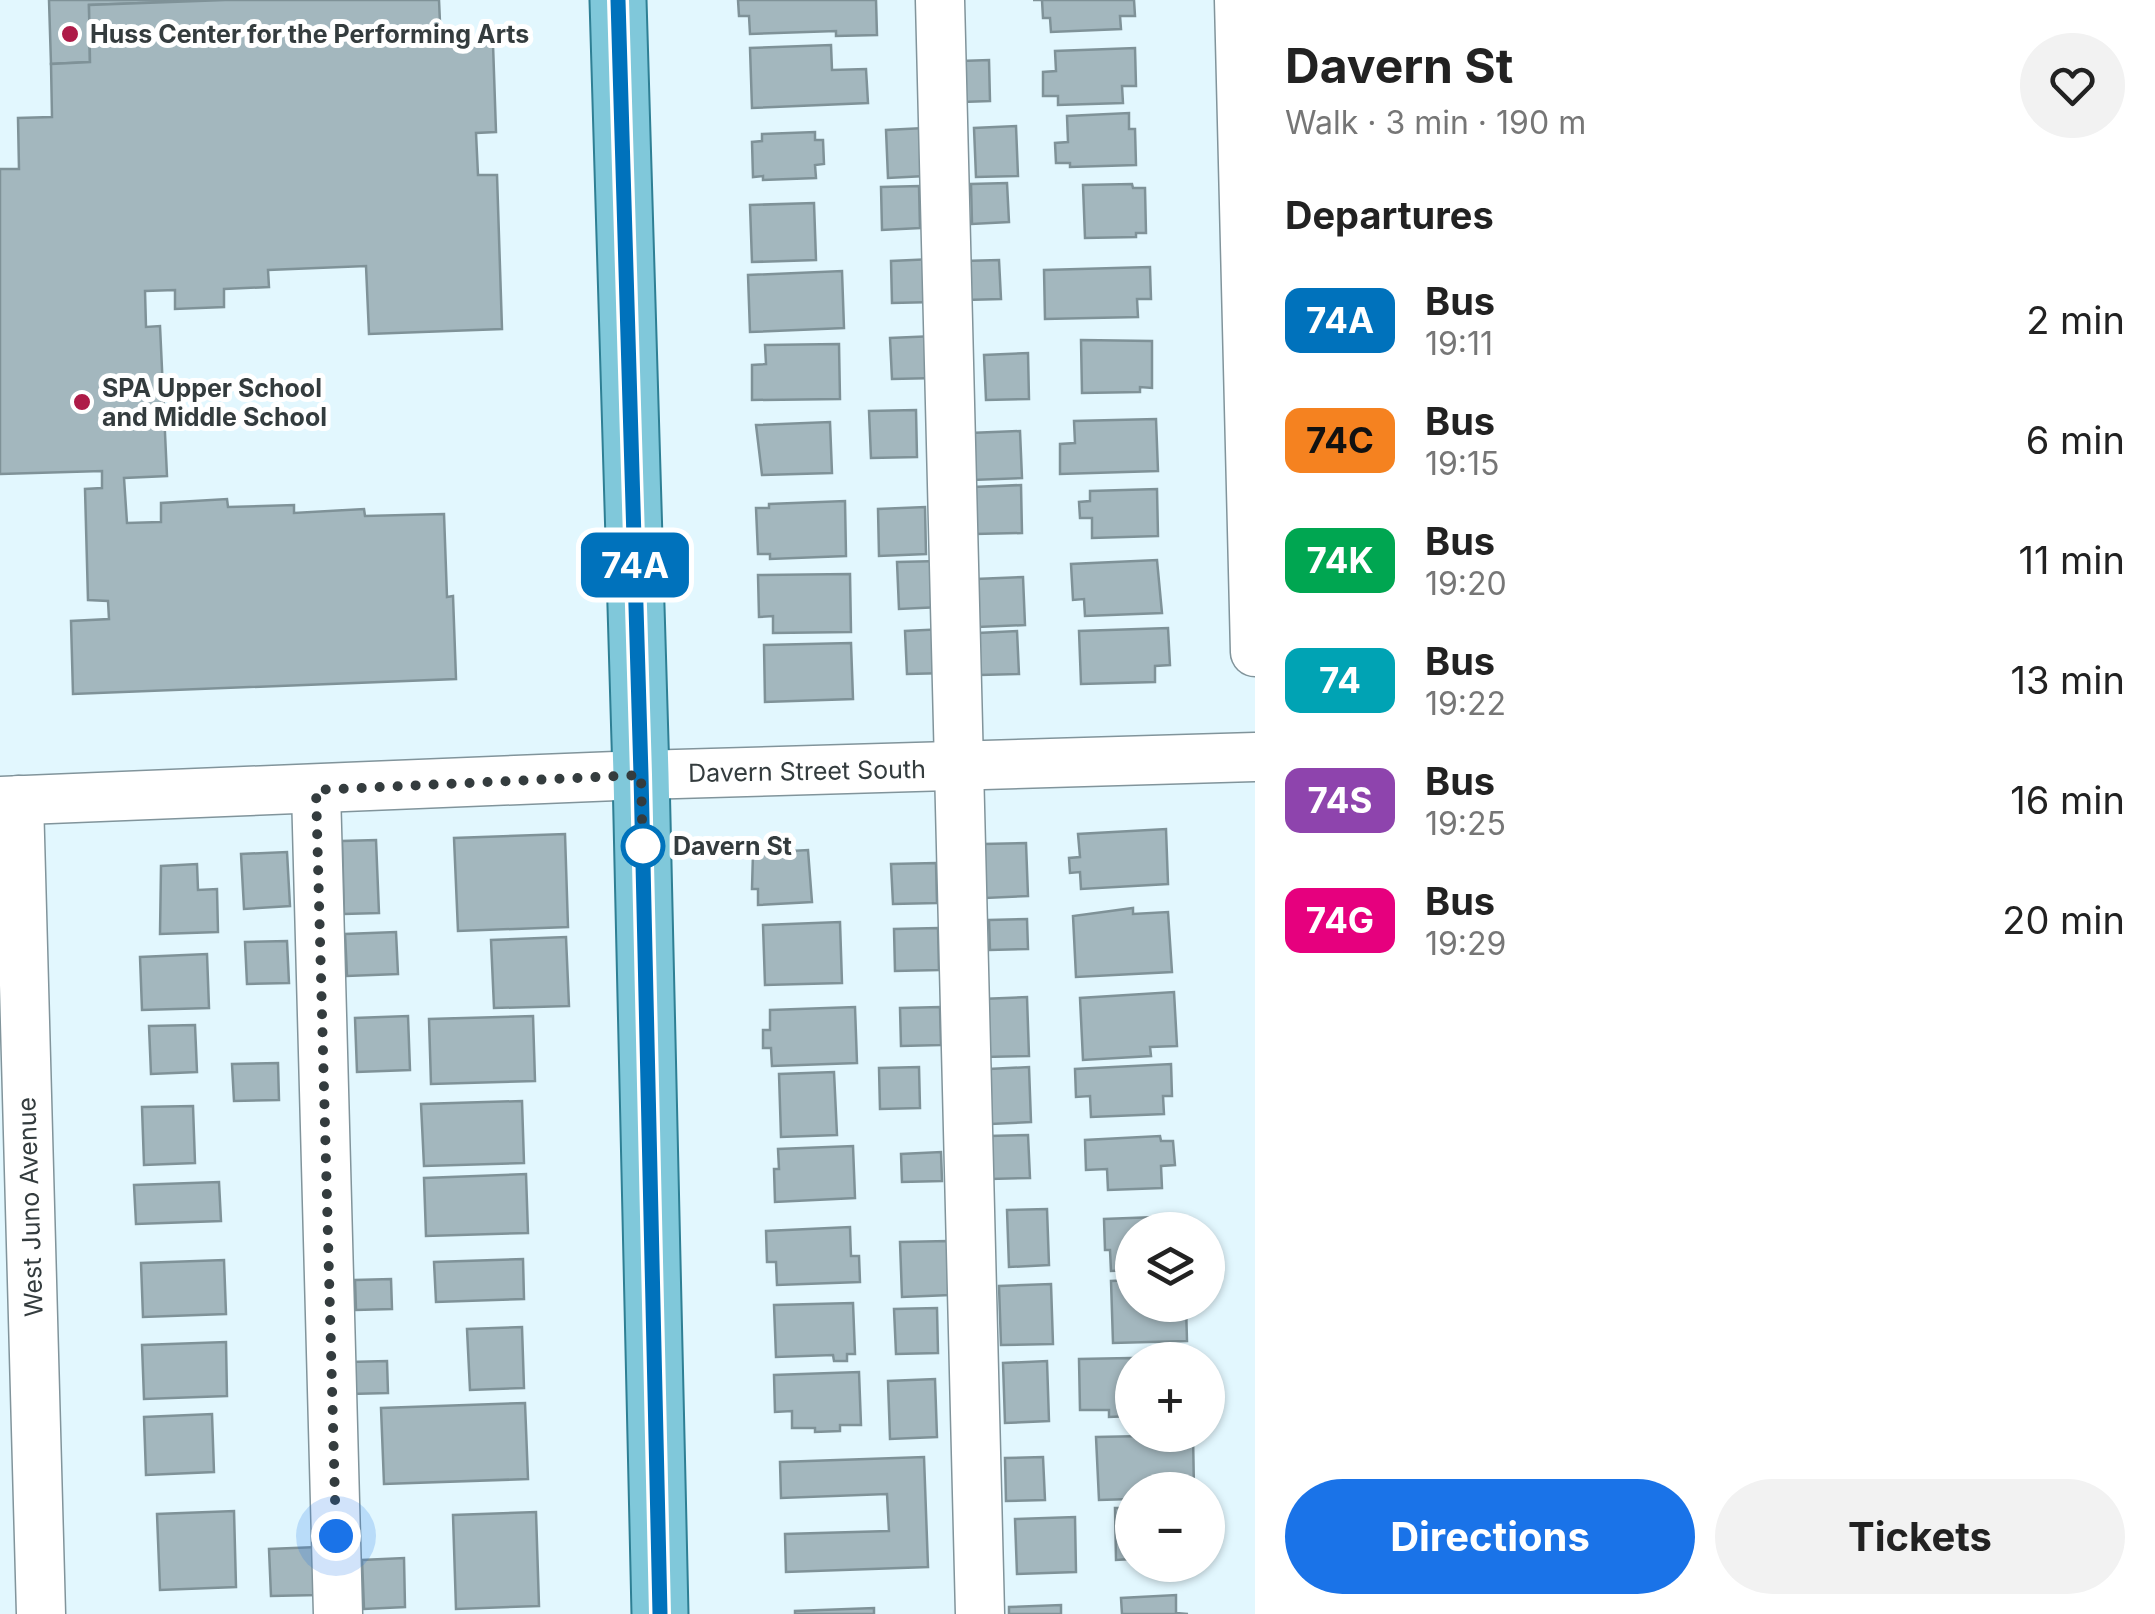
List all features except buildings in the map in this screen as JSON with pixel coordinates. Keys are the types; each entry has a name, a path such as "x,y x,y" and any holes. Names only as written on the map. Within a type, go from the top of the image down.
{"main road":[{"path":"618,0 660,1614"}],"street":[{"path":"940,0 980,1614"},
{"path":"1238,0 1255,652"},
{"name":"Davern Street South","path":"10,800 641,775 1255,757"},
{"path":"316,790 338,1614"},
{"name":"West Juno Avenue","path":"10,800 41,1614"}],"bus line":[{"name":"74A","path":"618,0 660,1614"}],"place":[{"name":"Huss Center for the Performing Arts","path":"70,34"},
{"name":"SPA Upper School and Middle School","path":"82,402"},
{"name":"Davern St","path":"643,846"}],"route":[{"path":"336,1536 316,790 641,775 643,864 643,846"}]}
